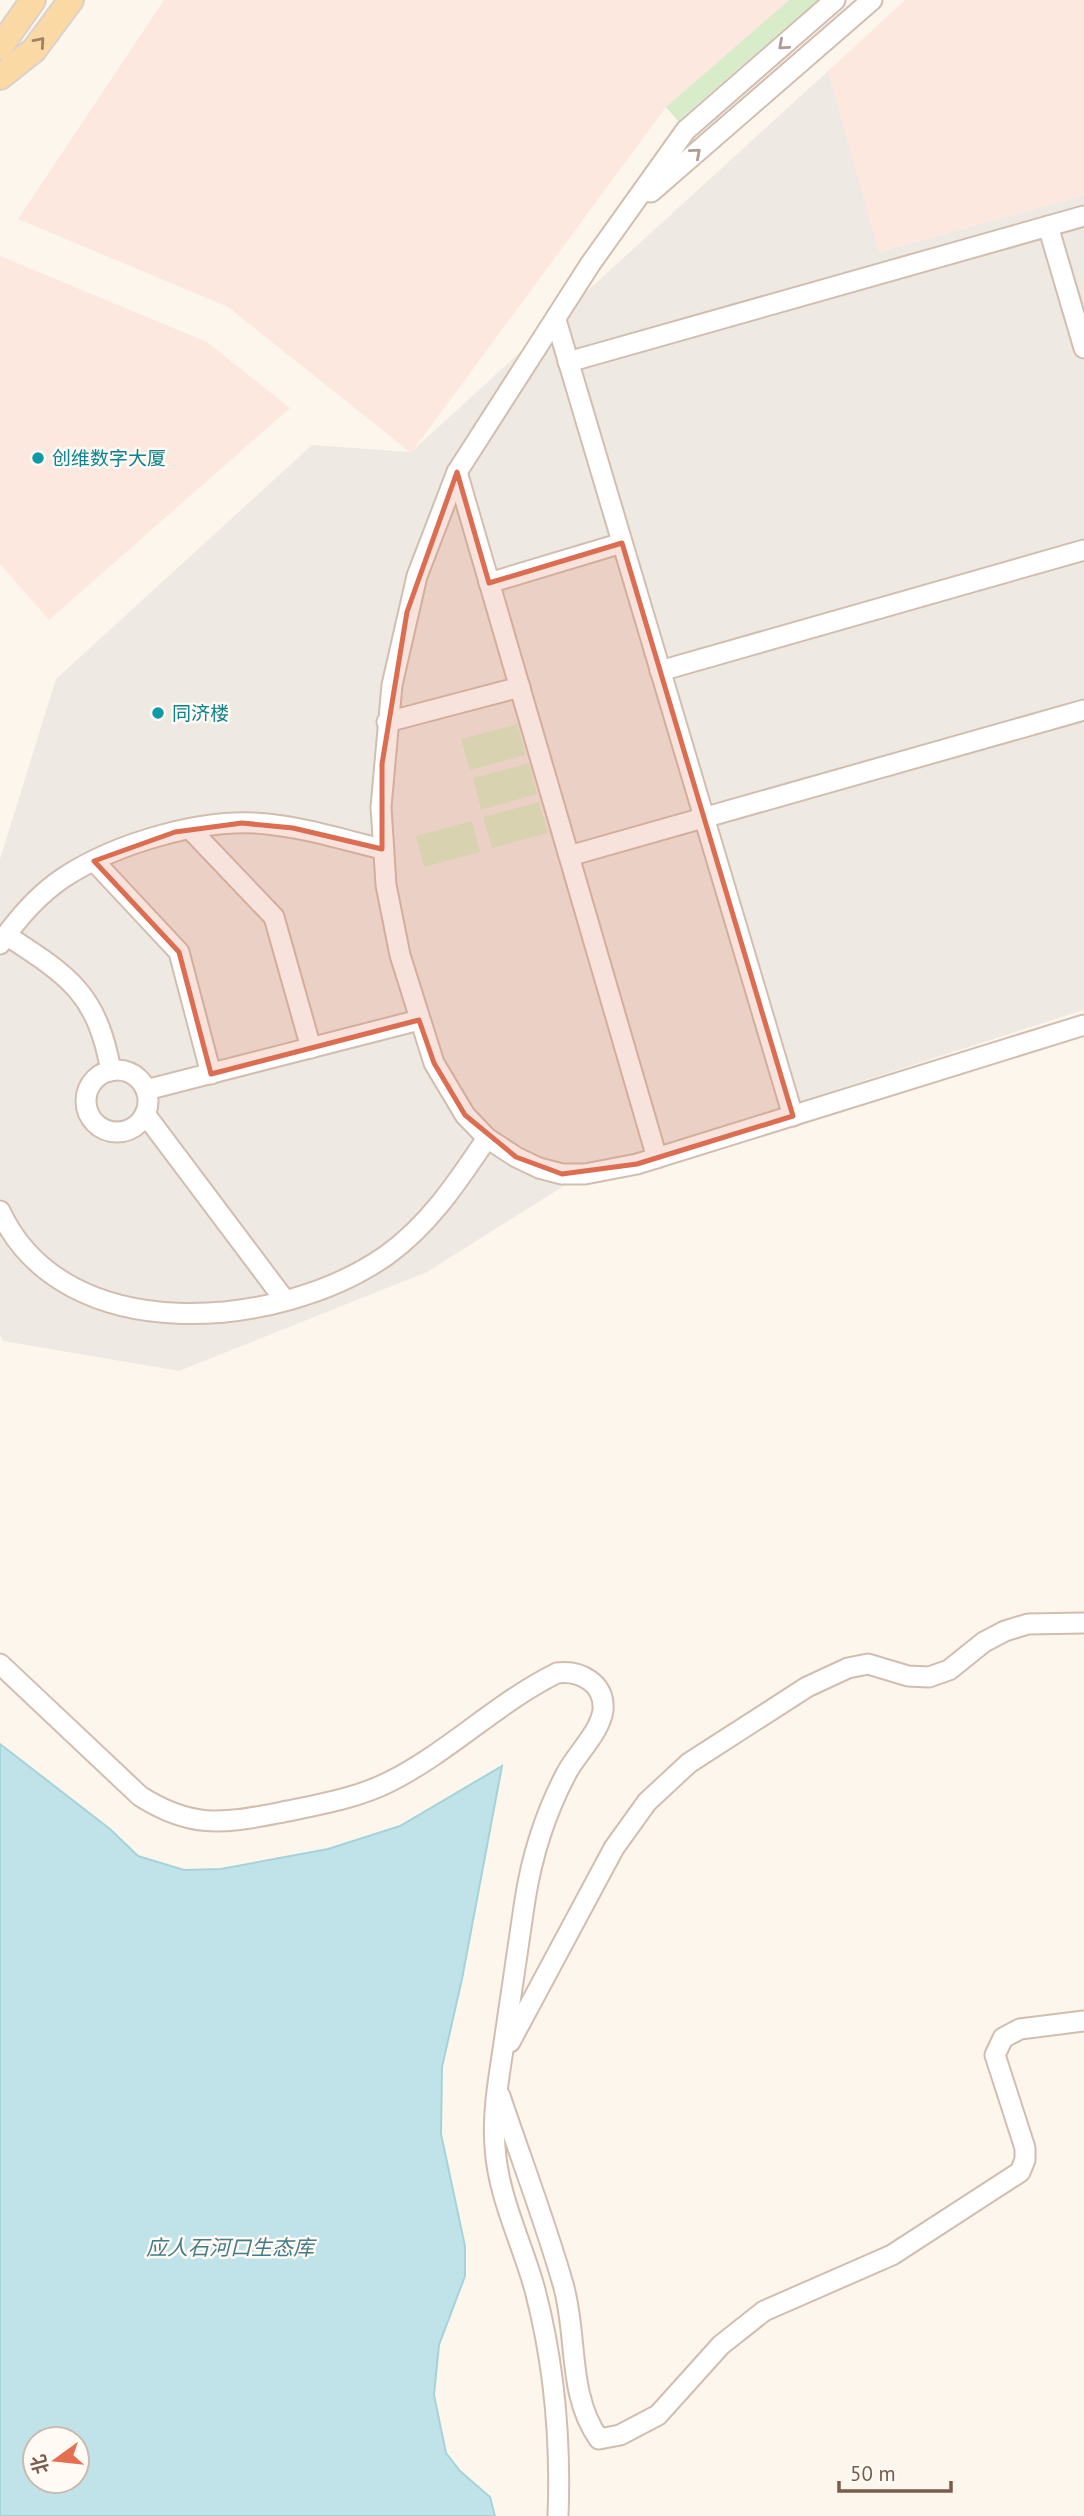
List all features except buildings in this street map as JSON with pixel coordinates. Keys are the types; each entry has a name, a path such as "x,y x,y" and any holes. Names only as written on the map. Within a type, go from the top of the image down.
{"main road":[{"path":"0,47 33,0"},
{"path":"0,77 34,50 71,0"}],"street":[{"path":"835,0 686,130 626,213 457,472 413,588 398,648 387,722 382,764 382,849 392,920 419,1020 435,1063 465,1115 487,1138 539,1168 562,1174 604,1172 657,1158 1084,1025"},
{"path":"626,213 872,0"},
{"path":"568,362 1084,216"},
{"path":"1048,226 1084,348"},
{"path":"556,320 793,1116"},
{"path":"457,472 657,1158"},
{"path":"489,583 622,543"},
{"path":"660,671 1084,550"},
{"path":"387,722 520,687"},
{"path":"569,856 1084,710"},
{"path":"111,1071 99,1021 76,986 60,970 3,939 42,895 61,879 94,861 150,839 220,824 265,824 382,849"},
{"path":"191,830 274,917 311,1048"},
{"path":"94,861 179,951 211,1074"},
{"path":"146,1090 419,1020"},
{"path":"111,1071 130,1073 146,1090 145,1114 137,1125 124,1131 111,1132 100,1127 90,1117 86,1104 88,1090 98,1077 111,1071"},
{"path":"145,1114 284,1299"},
{"path":"0,1210 36,1261 75,1291 97,1299 183,1314 237,1310 284,1299 345,1279 366,1268 406,1240 441,1205 487,1138"},
{"path":"503,2055 614,1847 647,1802 689,1763 807,1687 848,1668 869,1664 908,1676 929,1677 949,1670 984,1642 1005,1631 1028,1624 1084,1623"},
{"path":"0,1664 140,1796 163,1811 190,1820 218,1823 330,1802 372,1790 411,1769 557,1672 584,1675 594,1684 601,1695 603,1709 600,1722 562,1780 534,1854 497,2087 495,2148 503,2194 535,2291 556,2406 560,2469 558,2516"},
{"path":"0,1687 27,1690"},
{"path":"497,2087 564,2285 573,2332 578,2395 582,2411 599,2439 620,2435 658,2415 720,2345 764,2311 892,2255 1020,2172 1025,2160 1025,2148 995,2055 1003,2038 1020,2029 1084,2021"}],"highlighted area":[{"path":"457,472 489,583 622,543 793,1116 637,1164 562,1174 516,1157 465,1115 434,1063 419,1020 211,1074 179,952 94,861 175,832 242,823 293,828 382,849 382,764 407,612"}],"shaded area":[{"path":"164,0 789,0 666,107 411,453 228,307 18,219"},
{"path":"905,0 1084,0 1084,195 878,252 828,71"},
{"path":"828,71 879,252 1084,195 1084,1010 594,1167 427,1272 179,1371 3,1341 0,1334 0,859 56,679 312,445 411,452"},
{"path":"0,256 207,342 290,408 49,620 0,564"}],"green space":[{"path":"789,0 818,0 678,121 666,107"},
{"path":"517,724 526,755 470,770 461,739"},
{"path":"529,763 537,794 481,810 473,778"},
{"path":"539,802 548,833 492,848 483,817"},
{"path":"472,821 480,852 424,867 416,836"}],"water":[{"name":"应人石河口生态库","path":"0,1744 110,1829 138,1856 184,1870 221,1869 328,1849 400,1826 502,1766 462,1979 442,2067 441,2134 465,2246 465,2276 439,2345 434,2395 446,2453 460,2471 490,2497 495,2516 0,2516"}],"place":[{"name":"创维数字大厦","path":"38,458"},
{"name":"同济楼","path":"158,713"}]}
